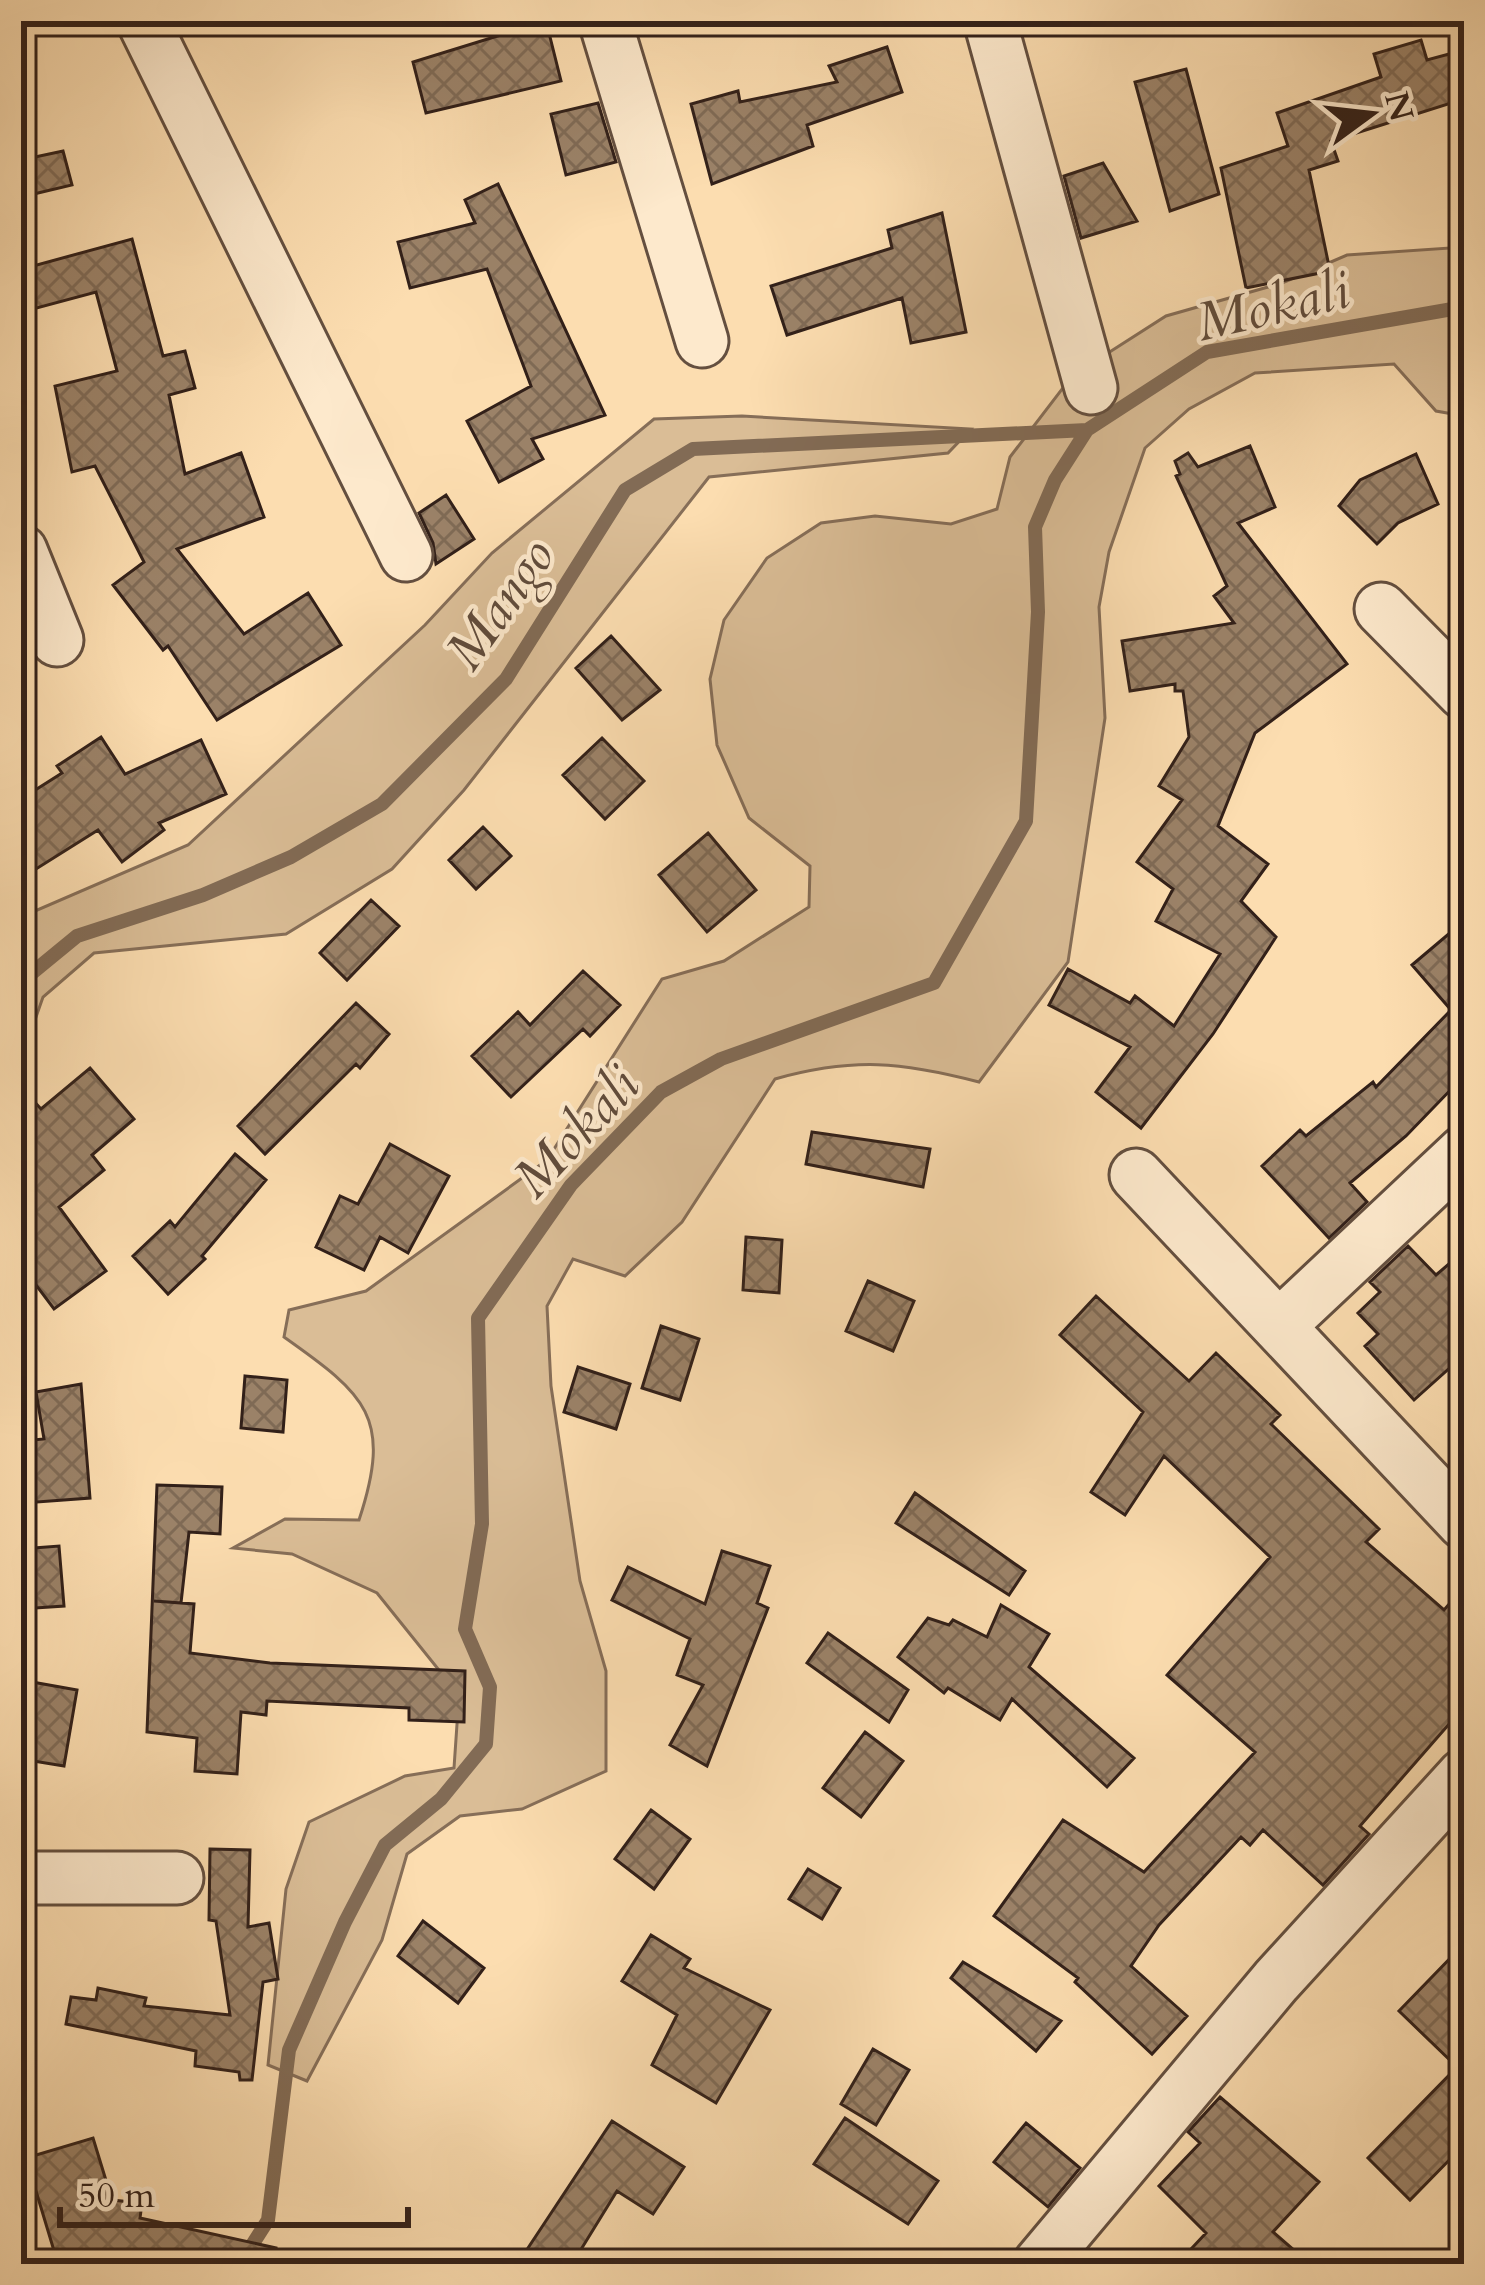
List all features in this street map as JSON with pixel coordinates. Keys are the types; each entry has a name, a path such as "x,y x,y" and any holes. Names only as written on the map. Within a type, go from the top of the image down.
{"street":[{"path":"143,21 406,554"},
{"path":"605,21 702,341"},
{"path":"990,21 1091,388"},
{"path":"21,551 57,640"},
{"path":"1382,609 1464,693"},
{"path":"1280,1326 1464,1152"},
{"path":"1136,1175 1464,1523"},
{"path":"1040,2264 1276,1982 1464,1775"},
{"path":"21,1878 177,1878"}],"shaded area":[{"path":"1464,247 1464,416 1436,411 1394,364 1255,373 1189,409 1145,448 1109,552 1099,607 1105,718 1068,962 979,1082 878,1065 829,1067 775,1079 682,1222 625,1276 573,1259 547,1306 551,1386 580,1581 606,1671 606,1771 522,1809 460,1816 407,1854 382,1940 307,2081 268,2065 286,1889 309,1822 405,1776 454,1768 459,1695 377,1593 292,1554 233,1548 285,1519 359,1520 369,1485 372,1432 365,1412 335,1376 284,1337 289,1310 366,1291 547,1160 662,979 724,961 809,907 810,866 749,818 717,745 710,679 724,620 767,558 821,523 875,516 951,524 997,509 1010,457 1072,376 1166,316 1282,283 1347,255"},
{"path":"742,416 971,429 948,453 709,477 464,790 392,869 286,934 94,953 43,997 21,1060 21,917 188,845 425,625 492,553 654,419"}],"building":[{"path":"546,21 561,81 426,113 413,62"},
{"path":"1421,40 1427,60 1464,50 1464,99 1331,141 1338,161 1309,170 1330,271 1246,288 1221,168 1288,146 1277,113 1381,77 1374,54"},
{"path":"887,47 902,92 807,125 813,146 712,184 691,104 738,91 740,102 837,82 829,66"},
{"path":"1186,69 1219,194 1170,211 1135,82"},
{"path":"598,103 616,162 566,175 551,114"},
{"path":"63,151 72,185 21,197 21,160"},
{"path":"1103,163 1137,221 1081,238 1064,176"},
{"path":"498,184 605,415 532,439 543,459 499,482 467,421 531,386 487,269 410,288 398,242 475,223 465,200"},
{"path":"942,213 966,332 911,343 902,298 787,335 771,286 892,248 888,230"},
{"path":"132,239 163,356 185,351 195,388 169,395 185,474 241,453 264,517 177,549 244,634 308,593 341,645 217,720 168,646 163,650 113,585 144,562 95,466 72,472 55,386 117,371 96,292 33,309 22,269"},
{"path":"1250,446 1275,507 1238,523 1347,664 1255,733 1218,826 1268,864 1241,901 1276,937 1213,1034 1141,1128 1096,1092 1130,1047 1049,1005 1068,969 1130,1003 1135,996 1174,1026 1220,954 1156,921 1173,889 1137,862 1182,800 1159,786 1189,737 1183,691 1175,691 1175,684 1130,691 1122,641 1234,623 1214,596 1227,586 1176,476 1180,474 1175,461 1188,453 1198,467"},
{"path":"1416,454 1438,504 1398,523 1377,544 1339,506 1360,480"},
{"path":"446,495 474,539 436,564 433,543 419,513"},
{"path":"611,636 660,690 622,720 576,668"},
{"path":"101,737 125,774 201,740 226,794 159,823 164,830 122,862 98,830 36,869 21,844 21,799 62,773 57,766"},
{"path":"602,738 644,781 605,819 563,775"},
{"path":"483,827 511,856 476,889 449,860"},
{"path":"708,833 756,890 707,932 659,875"},
{"path":"371,900 399,926 347,980 320,953"},
{"path":"1464,921 1464,1076 1406,1136 1350,1183 1367,1202 1329,1238 1262,1166 1300,1130 1306,1136 1373,1082 1376,1087 1451,1010 1412,965"},
{"path":"583,971 620,1005 590,1036 583,1029 511,1097 472,1056 518,1012 530,1025"},
{"path":"356,1003 389,1034 360,1068 356,1064 265,1154 238,1126"},
{"path":"90,1068 134,1119 92,1155 104,1170 59,1207 106,1271 54,1309 21,1265 21,1087 41,1109"},
{"path":"812,1132 930,1149 923,1187 806,1164"},
{"path":"390,1144 449,1176 408,1253 380,1237 364,1270 316,1247 340,1196 358,1204"},
{"path":"235,1154 266,1180 202,1256 205,1259 168,1294 133,1256 170,1221 175,1227"},
{"path":"746,1237 782,1240 779,1293 743,1290"},
{"path":"1408,1246 1436,1275 1464,1251 1464,1355 1414,1400 1365,1346 1378,1334 1358,1313 1380,1292 1370,1282"},
{"path":"868,1281 914,1301 893,1351 846,1331"},
{"path":"1096,1296 1189,1381 1216,1353 1280,1415 1271,1424 1379,1529 1366,1542 1444,1610 1464,1587 1464,1707 1360,1826 1369,1834 1323,1885 1263,1830 1250,1845 1241,1837 1159,1925 1131,1966 1187,2016 1152,2054 1075,1982 1078,1978 994,1916 1063,1820 1144,1872 1255,1752 1167,1675 1270,1557 1164,1456 1125,1515 1091,1492 1143,1412 1060,1335"},
{"path":"661,1326 699,1339 680,1400 642,1388"},
{"path":"578,1367 630,1384 616,1429 564,1412"},
{"path":"245,1376 287,1380 283,1432 241,1428"},
{"path":"81,1384 90,1498 24,1503 21,1441 44,1439 36,1392"},
{"path":"157,1485 222,1487 220,1534 189,1532 181,1603 154,1601 194,1604 190,1653 270,1663 465,1671 464,1722 409,1720 409,1708 267,1701 266,1715 241,1712 237,1774 195,1771 197,1738 147,1732"},
{"path":"915,1493 1025,1571 1009,1595 896,1523"},
{"path":"59,1546 64,1606 21,1609 21,1549"},
{"path":"722,1551 770,1566 757,1603 768,1608 707,1766 670,1745 703,1685 677,1675 690,1639 612,1600 628,1567 705,1604"},
{"path":"1001,1605 1049,1634 1029,1667 1134,1758 1107,1787 1012,1699 1000,1720 948,1688 944,1693 898,1657 928,1618 949,1625 953,1620 987,1637"},
{"path":"828,1633 908,1690 889,1722 807,1663"},
{"path":"21,1680 77,1690 64,1766 21,1759"},
{"path":"865,1732 903,1761 861,1817 823,1788"},
{"path":"651,1810 690,1839 654,1889 615,1859"},
{"path":"210,1849 250,1850 248,1927 269,1923 278,1979 263,1982 252,2080 240,2080 239,2072 195,2066 196,2051 66,2024 71,1997 96,2000 98,1988 146,1998 144,2006 230,2015 216,1921 209,1920"},
{"path":"808,1869 840,1888 822,1919 789,1899"},
{"path":"423,1921 484,1968 458,2003 398,1956"},
{"path":"651,1935 690,1959 684,1968 770,2010 716,2103 652,2065 677,2015 622,1981"},
{"path":"1464,1944 1464,2145 1410,2200 1368,2158 1457,2067 1399,2011"},
{"path":"963,1962 1061,2021 1036,2051 951,1978"},
{"path":"873,2049 909,2070 876,2125 841,2104"},
{"path":"1220,2097 1319,2182 1273,2232 1310,2264 1177,2264 1206,2233 1159,2186 1200,2143 1188,2132"},
{"path":"845,2118 938,2181 908,2224 814,2164"},
{"path":"612,2121 684,2167 653,2214 617,2191 572,2264 546,2264 526,2251"},
{"path":"1026,2123 1080,2168 1048,2207 994,2162"},
{"path":"93,2138 112,2200 142,2203 140,2218 276,2248 274,2264 58,2264 26,2158"}],"waterway":[{"name":"Mokali","path":"240,2264 268,2220 289,2050 345,1922 385,1845 441,1799 486,1744 490,1687 465,1629 482,1524 478,1318 571,1185 661,1092 721,1059 934,983 1026,821 1038,612 1035,527 1055,480 1087,430 1207,352 1464,307"},
{"name":"Mango","path":"21,982 77,936 203,895 291,857 382,804 506,679 625,490 693,449 1087,430"}]}
